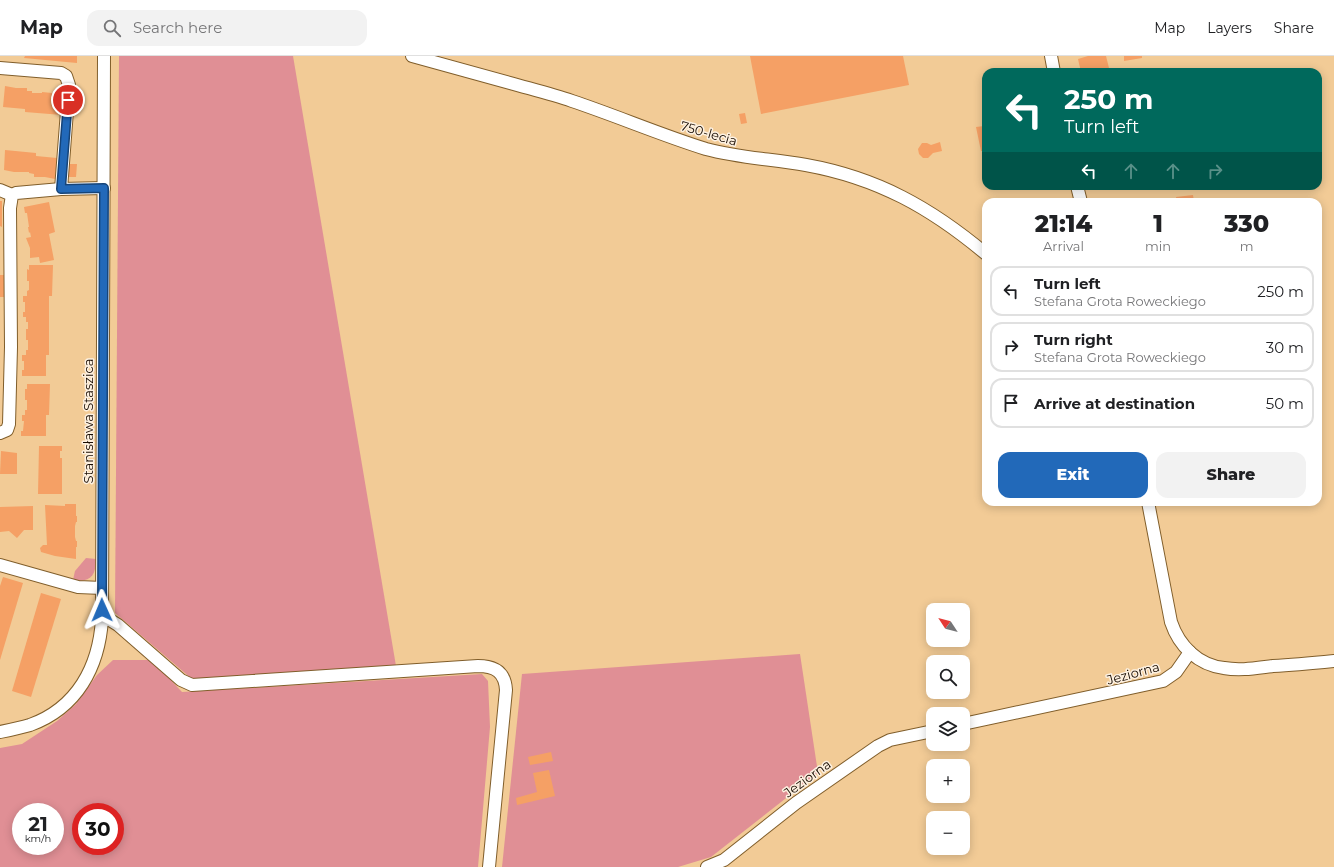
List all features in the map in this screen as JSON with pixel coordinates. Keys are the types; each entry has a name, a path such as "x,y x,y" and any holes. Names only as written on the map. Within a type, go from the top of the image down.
{"street":[{"name":"Stanisława Staszica","path":"0,732 22,728 41,720 64,705 75,694 89,675 96,658 100,638 102,619 104,56"},
{"name":"750-lecia","path":"412,56 556,96 716,151 834,170 866,181 921,206 982,251"},
{"path":"1051,56 1053,68"},
{"path":"0,68 61,73 67,79 69,85 61,189"},
{"path":"0,190 12,195 61,189 104,188"},
{"path":"0,433 7,430 8,424 5,308 12,195"},
{"path":"1149,506 1171,622 1180,640 1190,652 1214,666 1233,669 1334,661"},
{"path":"0,565 78,587 102,588"},
{"path":"102,619 110,620 118,625 180,680 192,685 478,666 495,669 504,679 506,690 489,867"},
{"name":"Jeziorna","path":"970,722 1163,681 1176,672 1190,652"},
{"name":"Jeziorna","path":"707,867 724,860 802,798 878,746 890,740 926,732"}],"shaded area":[{"path":"119,56 293,56 396,666 193,680 115,613"},
{"path":"86,558 96,559 93,574 88,579 79,581 73,580 75,571"},
{"path":"800,654 818,773 711,857 678,867 502,867 522,674"},
{"path":"113,660 152,660 182,692 482,674 488,681 490,727 478,867 0,867 0,748 22,744 57,721 76,704 97,675"}],"building":[{"path":"25,56 77,56 77,63 24,58"},
{"path":"750,56 903,56 909,85 761,114"},
{"path":"1088,56 1106,56 1109,68 1080,68 1078,59"},
{"path":"1124,56 1142,56 1142,58 1124,61"},
{"path":"5,86 27,88 27,91 32,91 32,93 42,92 64,94 62,115 25,112 25,109 3,107"},
{"path":"745,113 747,123 741,124 739,114"},
{"path":"982,126 982,151 981,151 976,127"},
{"path":"940,142 942,151 933,153 928,158 923,158 919,154 918,149 922,143 931,145"},
{"path":"5,150 36,153 36,156 57,158 55,179 34,177 34,174 29,172 4,170"},
{"path":"66,164 77,164 76,177 65,177"},
{"path":"1193,195 1193,198 1176,198"},
{"path":"0,201 2,201 2,227 0,226"},
{"path":"49,202 55,232 49,234 54,260 40,263 39,257 30,258 30,248 26,238 31,237 28,227 27,213 25,213 24,207"},
{"path":"29,265 53,265 52,296 49,296 49,355 46,355 46,376 22,376 24,361 22,361 22,355 26,355 26,350 28,350 26,329 28,329 28,322 26,322 26,317 23,317 23,312 25,312 25,302 23,302 23,296 27,296 27,291 29,290 27,269 29,270"},
{"path":"0,275 4,275 4,297 0,297"},
{"path":"27,384 50,384 49,415 46,415 46,436 21,436 24,421 22,421 22,415 25,415 25,410 27,410 25,389 27,389"},
{"path":"39,446 62,446 60,458 62,458 62,494 38,494"},
{"path":"1,451 17,453 17,474 0,474"},
{"path":"65,504 76,504 76,559 41,552 40,548 43,545 47,545 45,505 65,506"},
{"path":"33,506 33,530 24,530 17,538 9,531 0,532 0,507"},
{"path":"3,577 23,583 0,660 0,586"},
{"path":"41,593 61,599 31,697 12,691"},
{"path":"551,752 553,761 530,765 528,757"},
{"path":"549,770 555,796 517,805 516,798 537,792 533,773"}],"route":[{"path":"68,100 61,189 104,188 102,610"}]}
